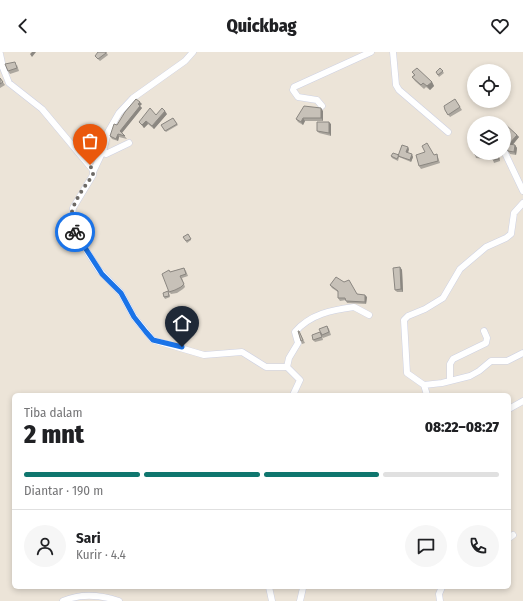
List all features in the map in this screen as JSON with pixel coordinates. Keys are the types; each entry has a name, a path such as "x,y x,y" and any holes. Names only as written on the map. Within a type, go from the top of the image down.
{"street":[{"path":"193,52 185,61 133,98 119,113 108,132 103,151 93,172 73,208 71,226 99,270 121,293 134,317 153,340 200,354 242,352 266,366 287,367 300,380 294,393"},
{"path":"322,106 317,100 298,97 293,90 294,87 372,52"},
{"path":"393,52 396,85 399,90 448,132"},
{"path":"0,54 3,68 9,83 42,109 93,172"},
{"path":"103,151 106,154 129,144"},
{"path":"508,160 523,191"},
{"path":"426,393 424,385 407,373 404,320 408,316 425,309 443,298 460,269 486,247 506,238 511,234 514,213 523,203"},
{"path":"287,367 289,358 298,343 295,332 300,326 316,316 354,307 369,315"},
{"path":"450,381 450,364 453,359 486,343 488,338 484,331"},
{"path":"424,385 470,376 491,362 507,361 523,353"},
{"path":"511,408 523,401"},
{"path":"269,589 272,601"},
{"path":"300,601 303,589"},
{"path":"440,601 439,594 442,589"},
{"path":"63,601 75,597 102,596 119,601"}],"building":[{"path":"98,52 106,53 98,59 95,56"},
{"path":"15,62 17,68 8,71 5,64"},
{"path":"417,68 432,82 427,86 423,83 421,85 412,77 415,75 412,72"},
{"path":"440,68 443,71 438,75 436,72"},
{"path":"136,99 140,102 138,104 140,106 120,131 125,136 118,134 116,139 110,136 114,124 117,125 125,112"},
{"path":"455,99 460,107 448,115 444,106"},
{"path":"304,106 321,108 321,118 303,118 301,122 296,119"},
{"path":"150,108 156,115 162,108 165,111 152,126 146,121 142,125 139,122"},
{"path":"173,118 177,124 165,131 161,125"},
{"path":"317,122 329,122 329,133 317,131"},
{"path":"511,130 517,135 511,142"},
{"path":"427,143 434,155 437,154 438,161 419,166 416,155 425,152 422,146"},
{"path":"511,144 515,145 514,152 511,152"},
{"path":"402,145 408,147 406,152 412,154 410,160 398,156"},
{"path":"393,153 399,155 397,159 391,156"},
{"path":"188,234 191,239 186,241 183,237"},
{"path":"400,267 401,289 395,290 393,268"},
{"path":"184,268 186,274 180,276 184,284 181,287 169,292 162,274 169,270 170,272"},
{"path":"336,277 344,282 349,280 357,294 365,295 365,302 346,301 345,298 338,298 338,291 330,285"},
{"path":"168,291 169,296 164,297 163,293"},
{"path":"327,326 329,332 322,335 319,329"},
{"path":"298,331 303,340 301,341"},
{"path":"320,332 322,337 313,340 312,335"}],"way so far":[{"path":"75,232 71,226 73,208 84,187 93,175 93,170 90,165"}],"route":[{"path":"75,232 99,270 118,288 134,317 153,340 182,347"}]}
